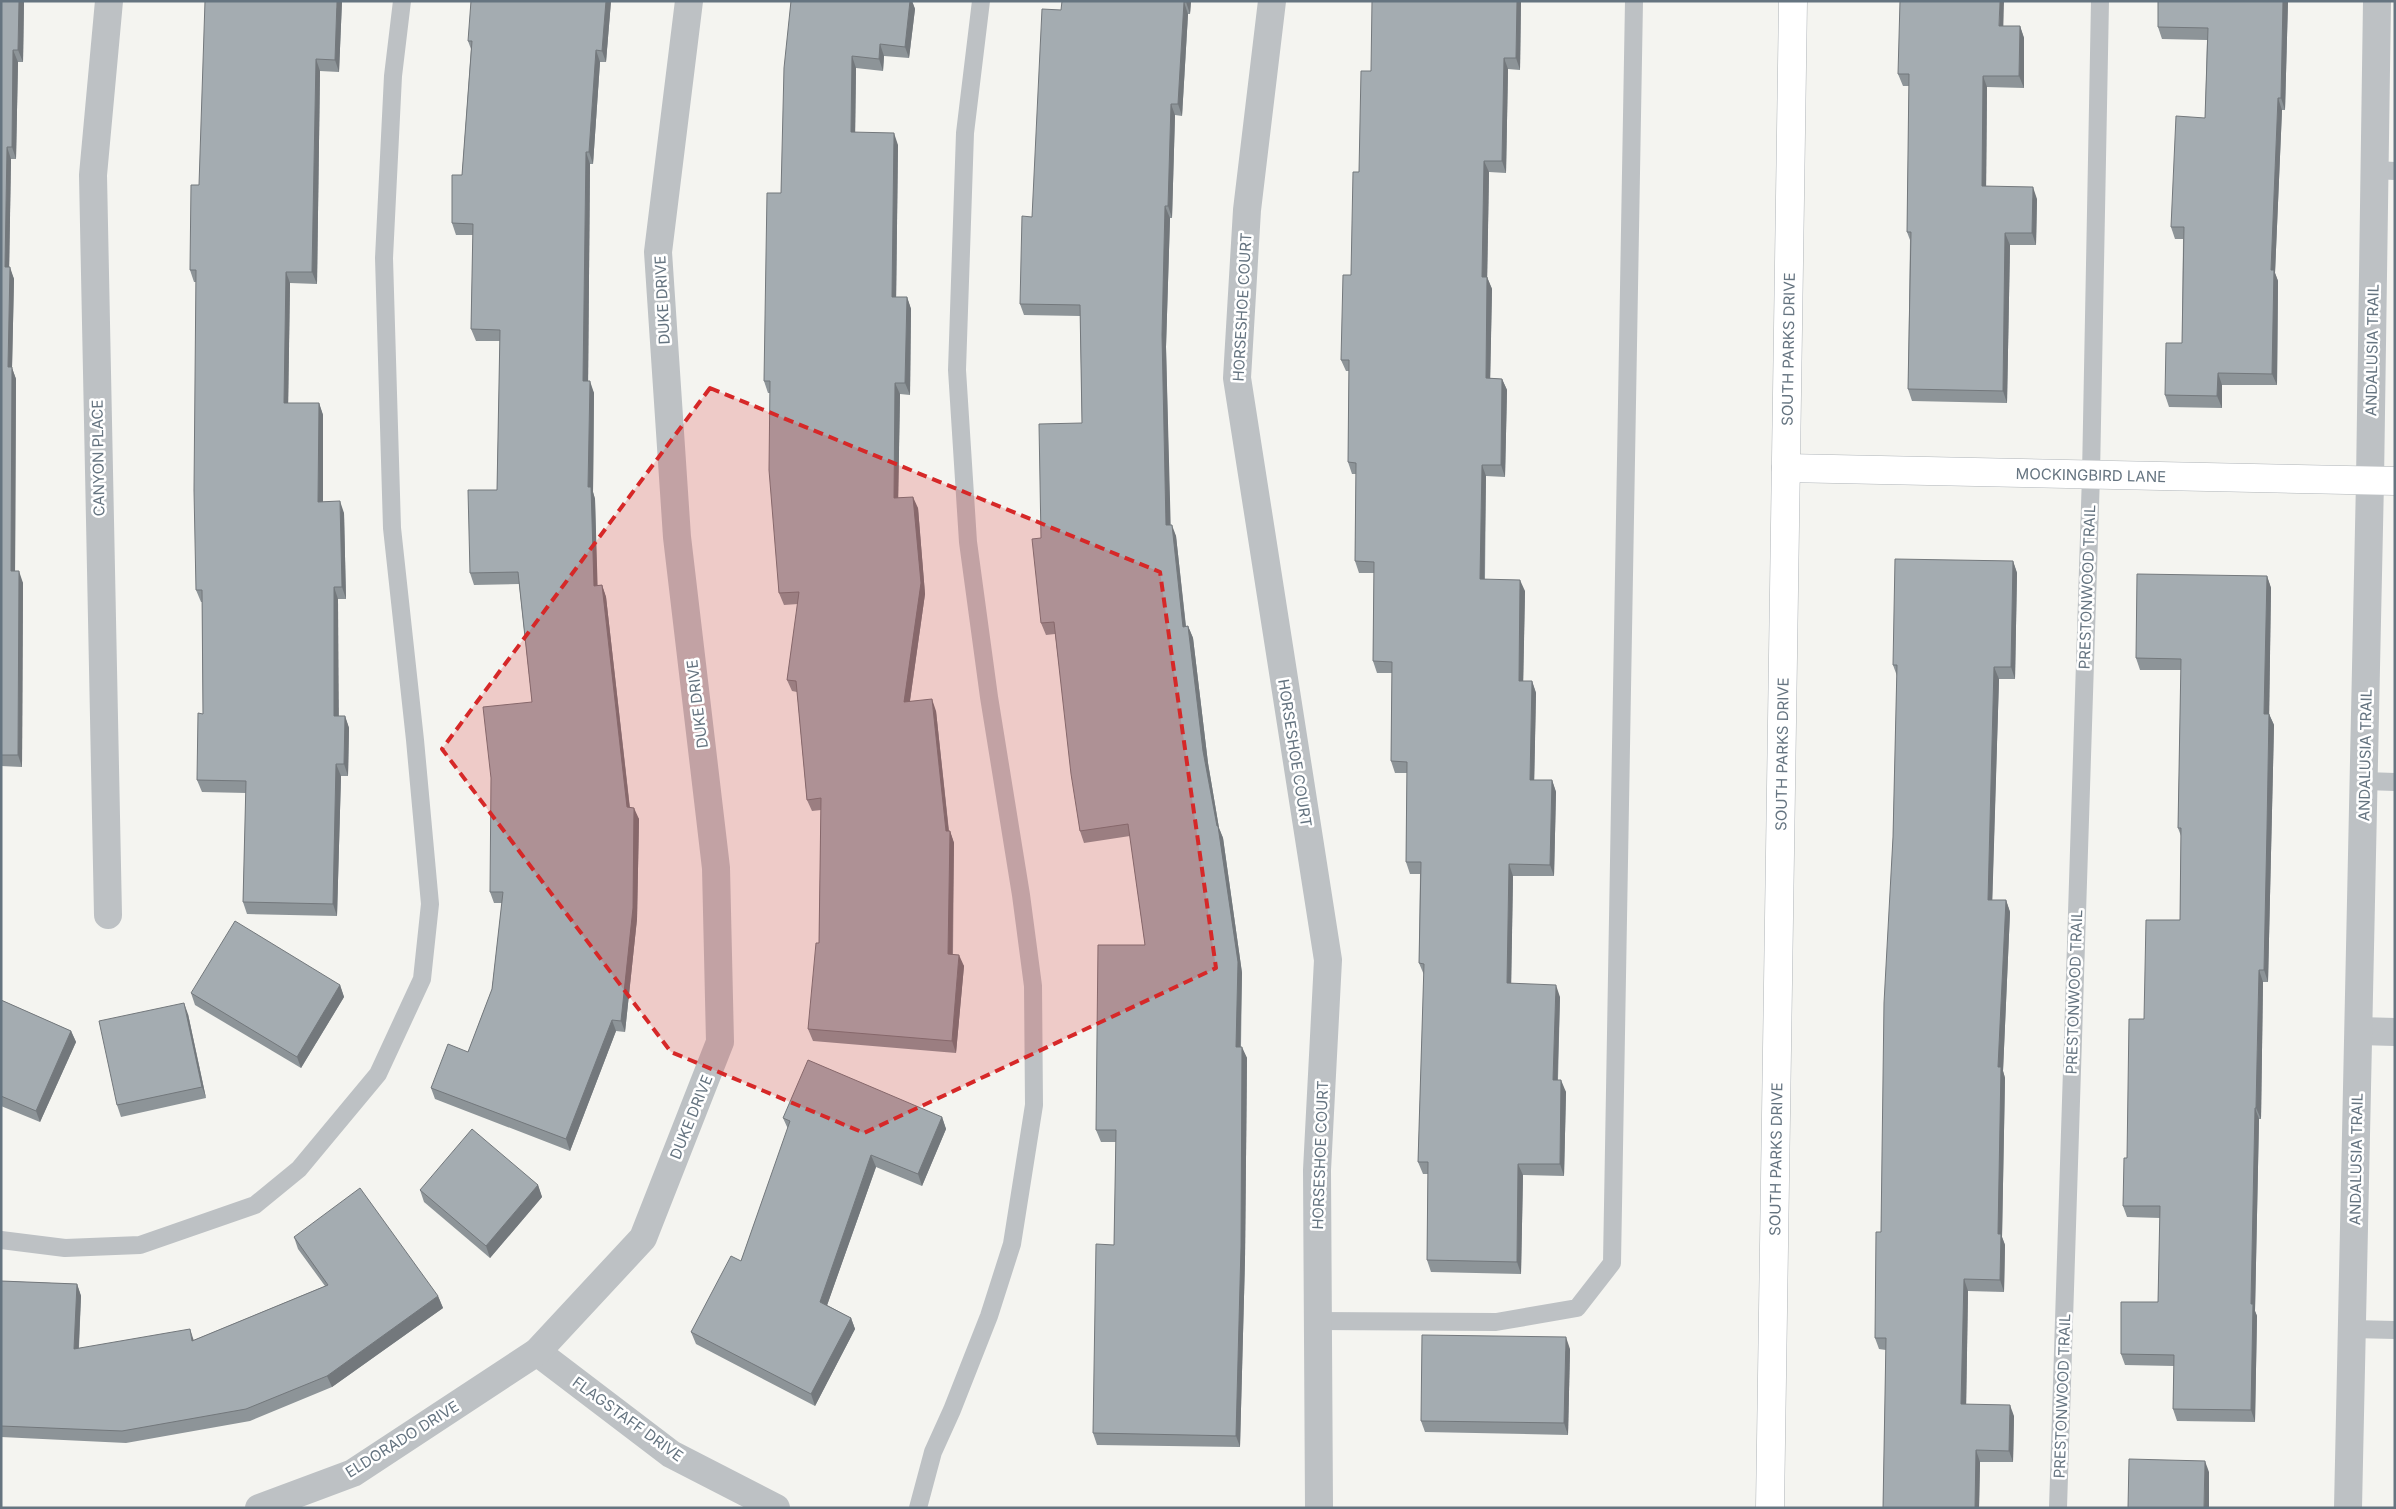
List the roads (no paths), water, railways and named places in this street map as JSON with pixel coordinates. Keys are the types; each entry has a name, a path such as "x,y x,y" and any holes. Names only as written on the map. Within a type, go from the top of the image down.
{"street":[{"name":"CANYON PLACE","path":"108,915 93,175 109,1"},
{"name":"DUKE DRIVE","path":"537,1352 643,1238 720,1042 716,868 677,537 658,252 689,1"},
{"name":"HORSESHOE COURT","path":"1272,1 1247,210 1237,378 1328,960 1317,1170 1319,1508"},
{"name":"SOUTH PARKS DRIVE","path":"1770,1508 1793,1"},
{"name":"ANDALUSIA TRAIL","path":"2348,1508 2364,781 2383,481 2385,170 2377,1"},
{"name":"MOCKINGBIRD LANE","path":"1786,468 2383,481"},
{"path":"2359,1031 2395,1032"},
{"name":"ELDORADO DRIVE","path":"258,1508 353,1473 537,1352"},
{"name":"FLAGSTAFF DRIVE","path":"537,1352 671,1454 776,1508"}],"lane":[{"path":"1,1240 65,1248 140,1245 255,1205 299,1170 378,1074 422,979 430,904 415,740 392,528 384,258 393,76 402,1"},
{"path":"918,1508 933,1452 952,1410 989,1316 1012,1244 1034,1105 1033,986 1021,895 989,697 968,542 957,370 965,133 981,1"},
{"path":"1318,1321 1496,1322 1577,1308 1612,1264 1634,1"},
{"name":"PRESTONWOOD TRAIL","path":"2058,1508 2091,475 2100,1"},
{"path":"2364,781 2395,782"},
{"path":"2352,1329 2395,1330"}]}
